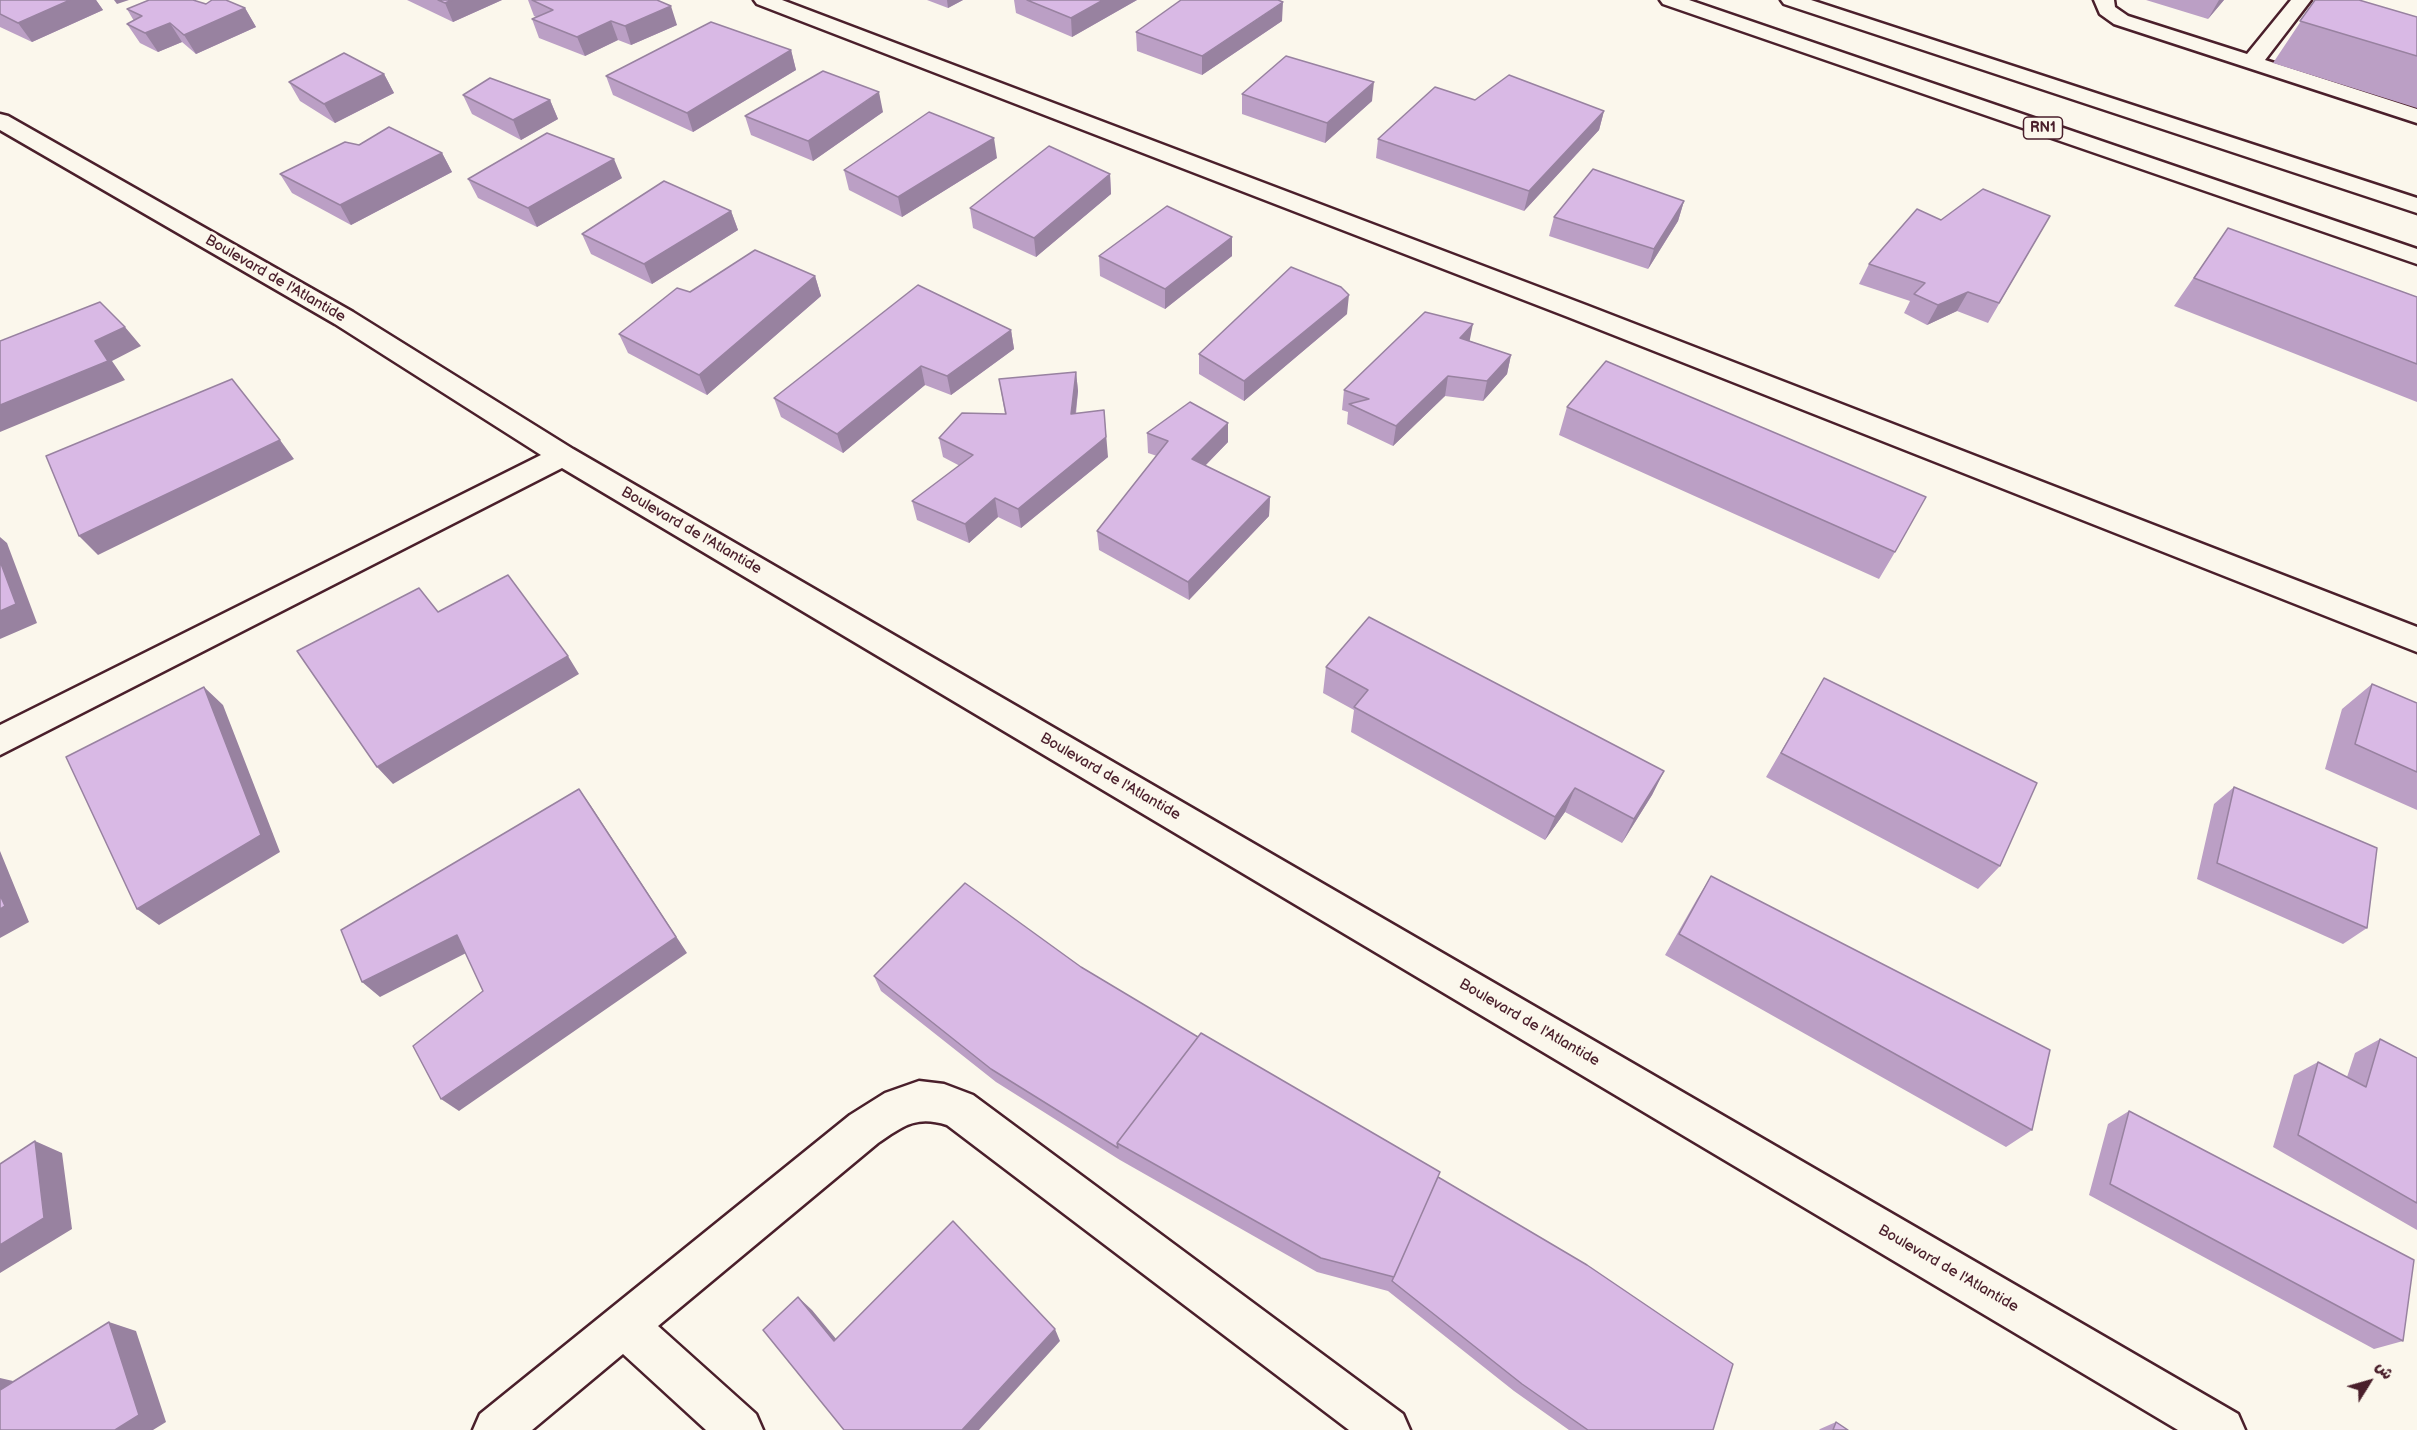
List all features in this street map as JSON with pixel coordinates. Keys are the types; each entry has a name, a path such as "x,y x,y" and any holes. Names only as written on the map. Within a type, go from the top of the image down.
{"main road":[{"path":"764,0 1577,311 2417,639"},
{"name":"RN1","path":"1670,0 2417,257"},
{"path":"1791,0 2417,206"},
{"path":"2104,0 2108,12 2121,20 2417,116"},
{"path":"2251,63 2301,0"},
{"name":"Boulevard de l'Atlantide","path":"0,121 344,318 563,456 2222,1430"},
{"path":"0,741 563,456"},
{"path":"496,1430 864,1129 891,1111 913,1101 934,1100 959,1109 1387,1430"},
{"path":"624,1325 740,1430"}],"building":[{"path":"0,0 70,0 18,23 0,14"},
{"path":"149,0 193,0 206,4 212,0 226,0 245,8 184,35 170,23 145,33 127,24 142,16 127,9"},
{"path":"532,0 657,0 671,6 625,26 611,21 577,37 532,19 553,10"},
{"path":"1027,0 1103,0 1071,18"},
{"path":"1181,0 1278,0 1283,2 1202,56 1136,32"},
{"path":"2315,0 2359,0 2417,17 2417,56 2300,21"},
{"path":"711,22 791,50 687,113 606,76"},
{"path":"344,53 384,74 324,104 289,82"},
{"path":"1286,56 1374,82 1327,123 1242,94"},
{"path":"823,71 879,92 808,141 745,116"},
{"path":"1509,75 1604,111 1529,191 1378,139 1435,87 1475,100"},
{"path":"490,78 550,100 513,120 463,95"},
{"path":"929,112 994,138 898,197 844,170"},
{"path":"389,127 442,153 340,205 280,174 345,142 359,145"},
{"path":"547,133 614,159 528,208 468,179"},
{"path":"1049,146 1110,174 1034,238 970,208"},
{"path":"1593,169 1684,201 1654,249 1554,217"},
{"path":"664,181 731,211 644,264 582,234"},
{"path":"1983,189 2050,216 1999,303 1968,292 1938,305 1914,294 1925,283 1869,264 1917,209 1941,220"},
{"path":"1167,206 1232,237 1165,289 1099,256"},
{"path":"2228,228 2417,297 2417,364 2194,278"},
{"path":"755,250 815,276 699,375 619,334 677,288 690,292"},
{"path":"1291,267 1341,287 1349,295 1244,381 1199,354"},
{"path":"918,285 1011,330 947,376 921,366 837,434 774,398"},
{"path":"100,302 125,327 95,341 108,361 0,405 0,341"},
{"path":"1425,312 1473,324 1460,338 1511,355 1487,381 1448,376 1396,426 1349,404 1369,399 1344,390"},
{"path":"1606,361 1926,497 1895,552 1567,407"},
{"path":"1076,372 1071,414 1104,410 1106,437 1018,509 995,498 965,524 912,501 973,455 939,438 962,413 1006,414 999,379"},
{"path":"232,379 280,440 79,536 46,456"},
{"path":"1190,402 1228,423 1192,459 1270,497 1188,582 1097,531 1168,441 1147,433"},
{"path":"0,561 16,604 0,611"},
{"path":"508,575 568,656 377,767 297,651 419,588 438,612"},
{"path":"1369,617 1664,771 1634,819 1575,788 1555,817 1354,707 1368,690 1326,667"},
{"path":"1824,678 2037,783 2000,866 1781,753"},
{"path":"2372,684 2417,703 2417,772 2355,744"},
{"path":"204,687 261,835 137,909 66,757"},
{"path":"2234,787 2377,848 2367,928 2217,863"},
{"path":"579,789 676,937 441,1099 413,1046 483,991 457,935 362,982 341,930"},
{"path":"1711,876 2050,1050 2032,1130 1679,934"},
{"path":"965,883 1081,967 1198,1037 1117,1143 1118,1148 991,1069 874,976"},
{"path":"0,895 5,906 0,909"},
{"path":"1201,1033 1440,1172 1394,1277 1321,1258 1117,1143"},
{"path":"2380,1039 2417,1058 2417,1203 2298,1135 2318,1062 2366,1087"},
{"path":"2129,1111 2414,1260 2403,1341 2110,1184"},
{"path":"35,1141 44,1218 0,1245 0,1164"},
{"path":"1438,1177 1587,1265 1733,1364 1713,1430 1588,1430 1522,1384 1392,1281"},
{"path":"953,1221 1055,1329 962,1430 844,1430 763,1330 798,1297 834,1341"},
{"path":"109,1322 139,1415 115,1430 0,1430 0,1390"},
{"path":"1836,1422 1848,1430 1833,1430"}]}
